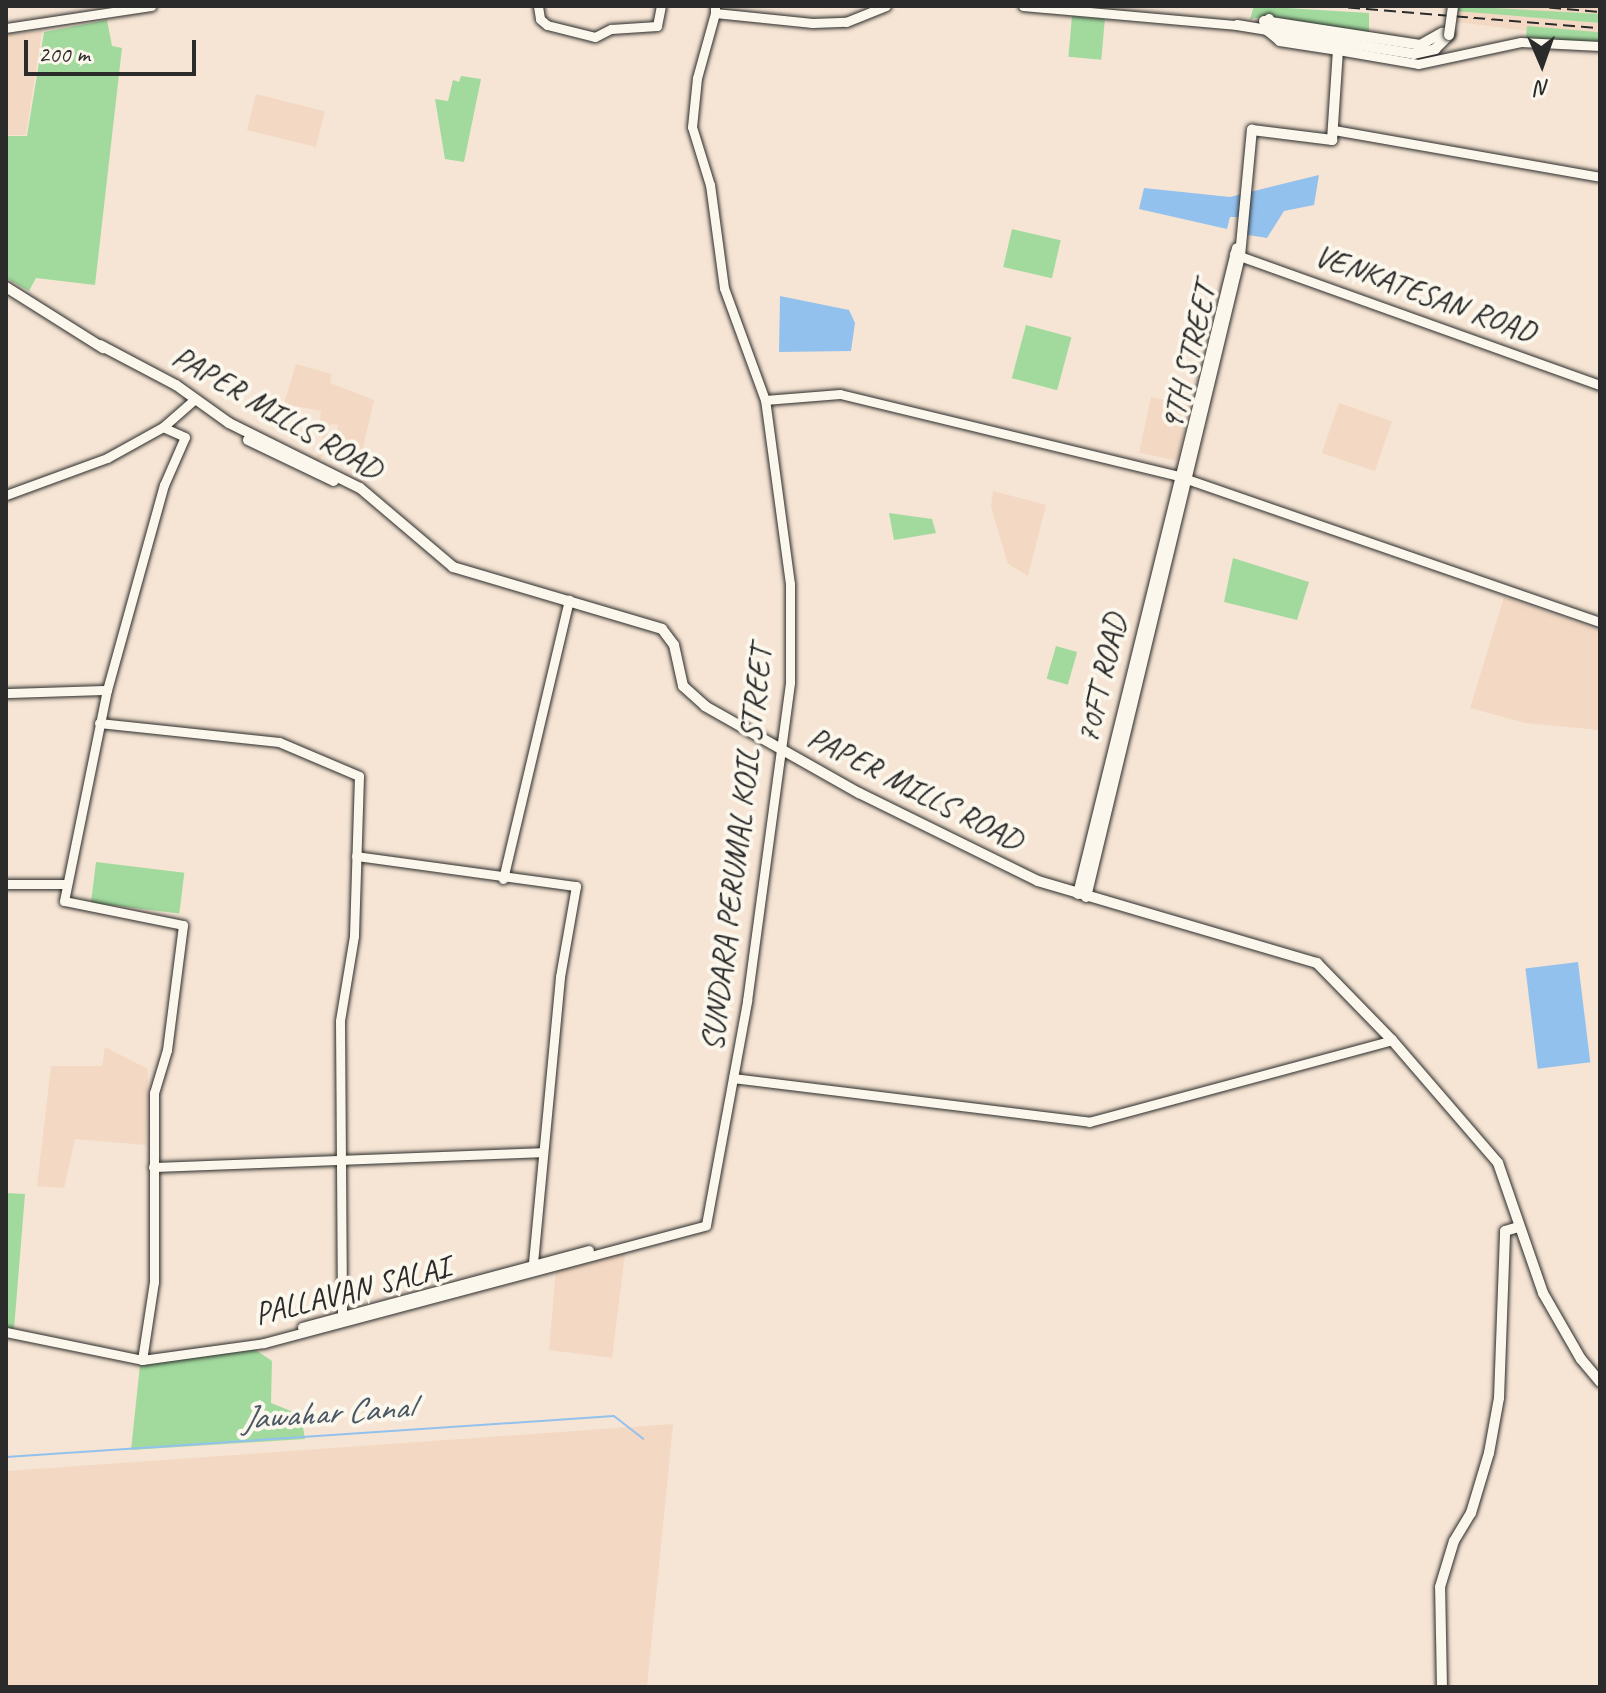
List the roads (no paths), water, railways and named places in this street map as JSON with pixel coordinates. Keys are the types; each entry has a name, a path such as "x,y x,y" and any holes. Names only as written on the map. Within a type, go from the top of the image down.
{"main road":[{"path":"1446,6 1446,33"},
{"path":"1237,25 1265,24 1414,54 1435,49 1446,33 1453,6"},
{"path":"1265,24 1280,41 1338,50 1334,130"},
{"name":"9TH STREET","path":"1182,477 1236,252 1252,130 1332,140 1334,130"},
{"name":"PAPER MILLS ROAD","path":"6,287 229,423 360,488 453,567 662,629 671,638 687,691 777,748 1038,881 1317,963 1392,1040 1498,1163 1518,1227 1562,1329 1600,1382"},
{"name":"PAPER MILLS ROAD","path":"193,402 222,426 344,485 394,517"},
{"name":"70FT ROAD","path":"1082,896 1182,477"},
{"path":"1442,1687 1440,1587 1454,1541 1471,1513 1499,1398 1505,1231 1518,1227"}],"street":[{"path":"6,28 151,6"},
{"path":"538,6 540,19 547,25 595,37 611,29 657,26 661,6"},
{"path":"715,9 846,22 886,6"},
{"path":"1023,6 1237,25"},
{"name":"SUNDARA PERUMAL KOIL STREET","path":"706,1222 733,1078 777,748 790,682 790,584 765,400 724,288 710,185 692,127 697,78 715,9"},
{"path":"1338,50 1418,64 1521,42 1600,46"},
{"path":"1334,130 1600,177"},
{"name":"VENKATESAN ROAD","path":"1236,252 1600,385"},
{"path":"765,400 840,394 1182,477 1600,622"},
{"path":"6,495 104,460 163,427 193,402"},
{"path":"142,1360 154,1282 154,1093 167,1050 183,925 67,905 67,884 107,690 164,485 185,437 163,427"},
{"path":"503,879 569,600"},
{"path":"6,693 107,690"},
{"path":"99,723 279,742 359,776 355,911 340,1021 342,1317"},
{"path":"356,856 503,879 576,886 560,977 533,1265"},
{"path":"6,884 67,884"},
{"path":"733,1078 1089,1122 1392,1040"},
{"path":"153,1167 542,1152"},
{"path":"258,1342 533,1265 706,1222"},
{"name":"PALLAVAN SALAI","path":"6,1332 142,1360 258,1342 706,1222"}],"water":[{"path":"1319,175 1314,205 1284,211 1267,238 1242,234 1244,217 1230,217 1227,229 1139,209 1144,188 1230,197"},
{"path":"780,296 849,310 855,323 851,351 779,352"},
{"path":"1578,962 1590,1062 1538,1069 1525,968"}],"waterway":[{"name":"Jawahar Canal","path":"6,1457 614,1416 643,1439"}],"railway":[{"path":"1330,6 1600,28"},
{"path":"1531,6 1600,12"}]}
